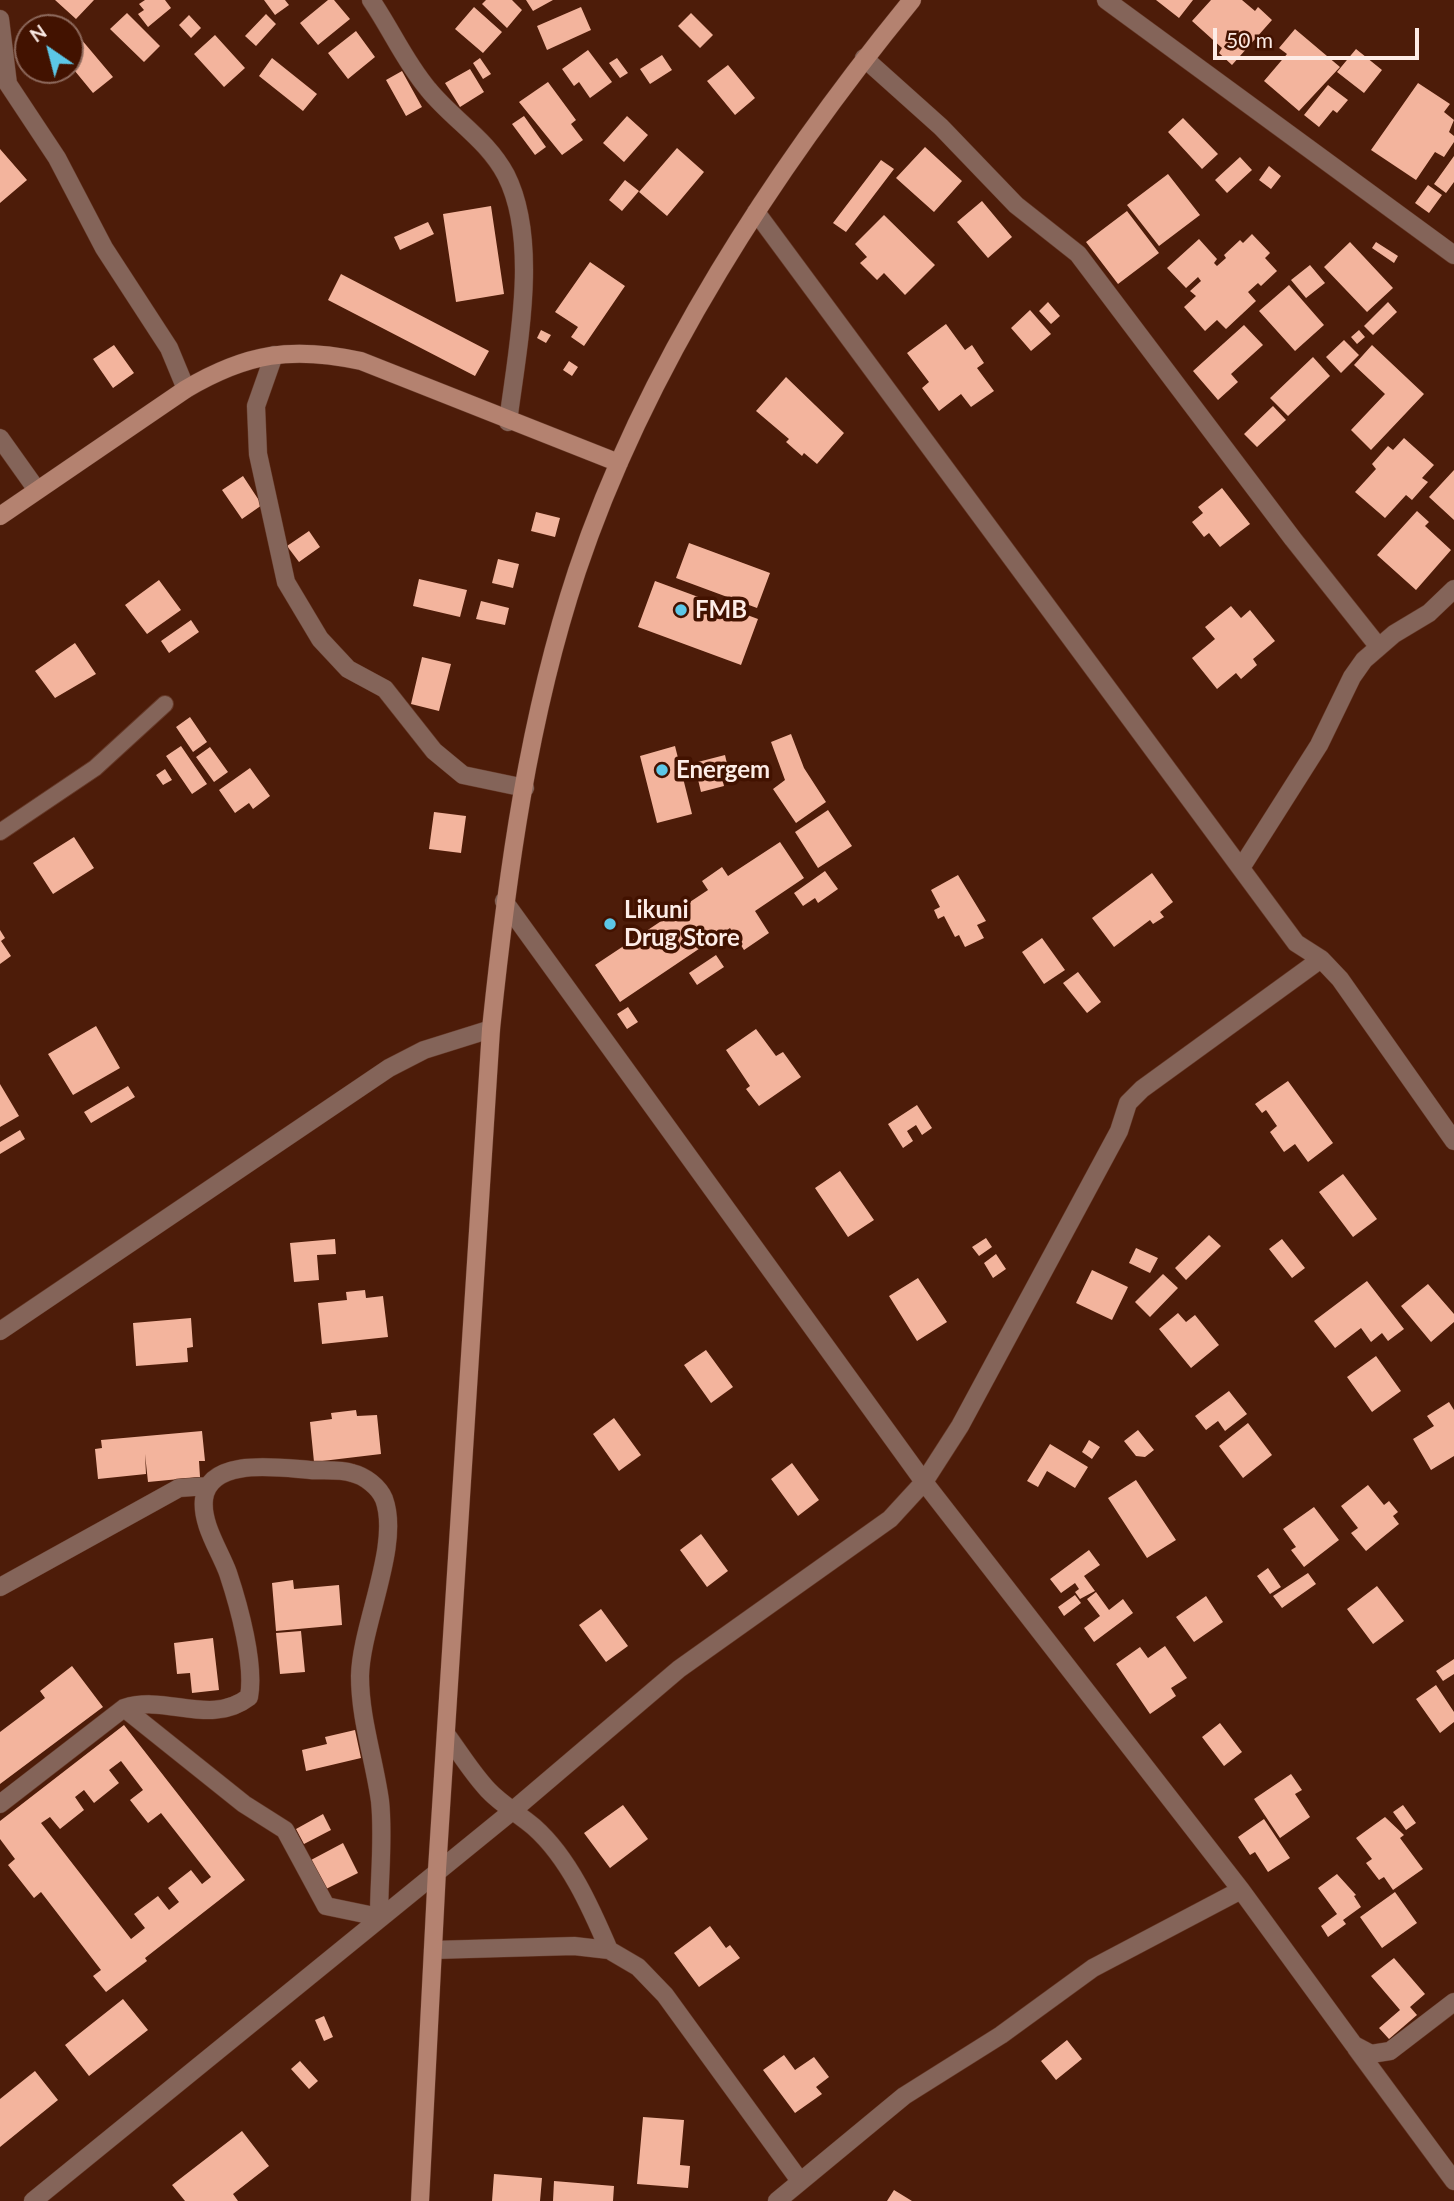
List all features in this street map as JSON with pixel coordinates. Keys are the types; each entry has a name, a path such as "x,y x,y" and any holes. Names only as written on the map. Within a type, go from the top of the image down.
{"main road":[{"path":"420,2201 437,1870 491,1029 504,901 535,729 577,572 619,463 682,340 756,212 864,58 912,0"},
{"path":"0,516 186,389 217,371 250,359 288,352 328,354 361,361 508,422 619,463"}],"street":[{"path":"370,0 426,87 447,111 482,142 506,176 522,240 524,295 508,422"},
{"path":"1106,0 1454,255"},
{"path":"0,19 8,84 57,158 104,248 169,348 186,389"},
{"path":"864,58 941,127 1016,205 1078,254 1293,539 1378,646"},
{"path":"756,212 1296,943 1321,959 1340,979 1454,1141"},
{"path":"274,355 256,406 258,454 286,582 320,639 348,669 385,689 434,751 463,775 524,788"},
{"path":"0,438 37,490"},
{"path":"1241,869 1319,745 1352,677 1378,646 1429,613 1454,589"},
{"path":"504,901 924,1482 1241,1890 1454,2181"},
{"path":"33,2201 511,1812 679,1670 890,1519 924,1482 960,1426 1119,1131 1128,1103 1142,1089 1321,959"},
{"path":"0,1331 389,1068 424,1050 491,1029"},
{"path":"0,1804 124,1708 142,1702 214,1711 235,1708 249,1697 253,1678 229,1575 205,1515 204,1498 208,1486 219,1475 236,1468 260,1466 352,1472 371,1482 383,1498 387,1519 383,1573 370,1613 360,1674 364,1730 380,1802 379,1917"},
{"path":"0,1587 178,1488 208,1486"},
{"path":"124,1708 244,1804 285,1830 326,1906 379,1917"},
{"path":"446,1734 487,1790 511,1812 534,1827 573,1877 591,1906 609,1950"},
{"path":"777,2201 904,2096 1001,2035 1093,1968 1241,1890"},
{"path":"433,1950 575,1946 609,1950 638,1967 665,1995 800,2181"},
{"path":"1354,2045 1371,2054 1390,2051 1454,2002"}],"lane":[{"path":"0,832 95,768 165,704"}],"building":[{"path":"55,0 94,0 81,14 70,14"},
{"path":"145,0 165,0 171,8 148,27 138,14 144,10 139,4"},
{"path":"264,0 285,0 289,5 275,15"},
{"path":"328,0 334,0 350,19 318,45 300,23"},
{"path":"486,0 512,0 522,10 507,28 482,4"},
{"path":"526,0 553,0 533,11"},
{"path":"1156,0 1193,0 1179,18"},
{"path":"1211,0 1242,0 1255,11 1258,7 1272,20 1232,65 1219,53 1222,48 1192,21"},
{"path":"474,7 502,32 483,53 455,29"},
{"path":"581,7 591,30 547,50 537,26"},
{"path":"127,13 160,46 144,62 110,29"},
{"path":"691,13 713,35 700,48 678,26"},
{"path":"266,14 276,24 256,46 245,36"},
{"path":"189,15 201,28 191,38 179,25"},
{"path":"1295,29 1340,67 1299,111 1264,81 1287,54 1279,48"},
{"path":"356,31 375,57 348,79 328,53"},
{"path":"215,35 245,68 224,87 194,54"},
{"path":"84,43 113,77 93,93 84,82"},
{"path":"1356,49 1382,70 1364,93 1337,72"},
{"path":"588,50 612,82 590,98 579,82 574,86 562,69"},
{"path":"662,55 672,70 650,84 640,69"},
{"path":"272,58 317,94 303,111 259,76"},
{"path":"480,58 491,74 483,79 473,63"},
{"path":"617,58 628,73 620,78 609,63"},
{"path":"728,65 755,98 735,115 707,81"},
{"path":"470,69 484,92 460,107 445,83"},
{"path":"402,71 422,107 406,116 386,80"},
{"path":"548,82 576,120 571,124 583,140 562,155 519,102"},
{"path":"1418,83 1450,104 1444,112 1454,120 1449,132 1454,136 1454,142 1444,157 1435,152 1416,180 1371,150"},
{"path":"1328,85 1348,100 1337,113 1333,110 1319,127 1304,115"},
{"path":"524,116 546,147 535,155 512,124"},
{"path":"627,116 648,135 624,162 603,143"},
{"path":"1183,118 1218,154 1202,169 1168,132"},
{"path":"925,147 962,181 934,212 896,178"},
{"path":"677,148 704,172 667,216 639,192"},
{"path":"0,149 27,180 0,203"},
{"path":"1454,156 1454,182 1446,193 1434,184"},
{"path":"1240,157 1252,170 1227,193 1215,180"},
{"path":"881,160 894,169 846,232 833,223"},
{"path":"1269,166 1281,176 1271,189 1259,180"},
{"path":"1168,174 1200,215 1159,246 1127,205"},
{"path":"625,180 639,191 622,211 609,200"},
{"path":"1428,185 1442,195 1429,213 1415,203"},
{"path":"982,201 1012,237 988,258 957,222"},
{"path":"491,206 504,294 456,302 443,214"},
{"path":"1127,211 1159,253 1118,284 1086,242"},
{"path":"884,215 935,265 905,295 884,273 877,280 860,263 867,257 855,244"},
{"path":"428,222 434,234 400,250 394,237"},
{"path":"1252,234 1270,253 1265,258 1277,271 1261,286 1258,283 1248,292 1256,301 1226,329 1217,320 1205,331 1184,307 1196,296 1190,291 1201,281 1198,277 1186,288 1167,268 1199,239 1217,259 1214,263 1217,266 1240,240 1243,243"},
{"path":"1350,242 1393,288 1367,312 1324,267"},
{"path":"1376,242 1398,256 1394,263 1372,248"},
{"path":"590,262 625,286 584,346 571,337 578,327 555,312"},
{"path":"1310,265 1325,283 1306,298 1291,280"},
{"path":"341,274 489,351 475,376 328,300"},
{"path":"1289,285 1324,325 1295,351 1259,311"},
{"path":"1048,302 1060,316 1051,324 1039,311"},
{"path":"1388,302 1397,312 1373,335 1364,326"},
{"path":"1030,310 1051,334 1031,351 1011,328"},
{"path":"946,324 965,350 972,345 984,363 977,368 994,391 971,407 961,394 939,411 922,388 929,382 907,353"},
{"path":"1244,325 1263,345 1231,374 1238,382 1218,400 1193,371"},
{"path":"541,330 551,335 546,343 537,338"},
{"path":"1359,330 1365,337 1357,344 1351,337"},
{"path":"1344,340 1359,355 1341,373 1326,357"},
{"path":"114,345 134,373 113,388 93,359"},
{"path":"1372,345 1424,394 1371,450 1351,430 1385,394 1354,365"},
{"path":"1313,357 1330,376 1288,416 1270,398"},
{"path":"569,361 578,367 572,376 563,370"},
{"path":"786,377 844,433 817,464 804,453 802,456 786,442 789,439 756,411"},
{"path":"1273,406 1286,420 1257,447 1244,434"},
{"path":"1404,438 1434,465 1422,478 1428,482 1412,500 1406,495 1385,518 1355,492 1376,469 1372,464 1388,446 1393,450"},
{"path":"1454,470 1454,520 1429,497"},
{"path":"243,476 262,505 242,519 222,490"},
{"path":"1222,488 1250,524 1220,547 1209,533 1204,537 1192,522 1203,513 1198,507"},
{"path":"1417,511 1429,522 1425,526 1451,550 1416,590 1377,555"},
{"path":"536,512 560,518 555,537 531,531"},
{"path":"309,531 320,547 299,562 287,546"},
{"path":"689,543 770,573 757,608 676,578"},
{"path":"498,559 519,564 513,588 492,583"},
{"path":"419,579 467,590 460,617 413,606"},
{"path":"159,580 181,610 147,634 125,605"},
{"path":"655,581 758,619 741,665 638,627"},
{"path":"481,601 509,608 505,625 476,619"},
{"path":"1231,606 1241,618 1250,610 1275,641 1253,659 1257,665 1241,679 1236,673 1217,689 1192,658 1215,639 1205,627"},
{"path":"191,620 199,632 169,653 161,641"},
{"path":"75,643 96,674 55,698 35,671"},
{"path":"422,657 451,664 439,711 411,704"},
{"path":"190,717 207,742 193,752 176,727"},
{"path":"791,734 804,768 826,802 796,823 773,789 785,780 771,742"},
{"path":"181,746 207,784 192,794 166,756"},
{"path":"675,746 692,814 657,823 640,756"},
{"path":"210,747 228,772 214,782 196,757"},
{"path":"725,755 728,768 720,770 724,786 701,792 694,763"},
{"path":"250,768 270,796 253,809 249,803 235,813 219,790"},
{"path":"165,769 172,780 163,785 156,775"},
{"path":"828,810 852,846 818,868 795,832"},
{"path":"434,812 466,816 461,853 429,849"},
{"path":"74,837 94,868 53,894 33,863"},
{"path":"780,842 804,878 755,911 769,933 744,950 730,928 620,1002 595,965 708,890 702,881 722,867 728,876"},
{"path":"825,871 838,889 818,903 815,898 803,906 794,893"},
{"path":"1152,873 1173,902 1160,912 1164,917 1153,924 1150,920 1114,947 1092,918"},
{"path":"958,875 986,921 977,925 984,938 965,947 959,935 955,937 944,916 938,919 934,910 940,907 931,890"},
{"path":"0,930 5,938 1,941 11,956 0,964"},
{"path":"1042,938 1065,970 1044,984 1022,952"},
{"path":"716,955 724,967 697,985 689,973"},
{"path":"1078,972 1101,1002 1087,1013 1063,983"},
{"path":"628,1007 638,1022 627,1029 617,1014"},
{"path":"96,1026 120,1068 73,1095 48,1054"},
{"path":"756,1029 776,1056 783,1052 801,1077 759,1106 746,1089 750,1086 726,1050"},
{"path":"1288,1081 1333,1143 1308,1162 1295,1144 1284,1152 1270,1132 1277,1126 1266,1110 1262,1113 1255,1104"},
{"path":"0,1084 19,1116 0,1127"},
{"path":"128,1086 135,1097 91,1123 84,1112"},
{"path":"917,1105 932,1128 922,1135 916,1125 907,1131 913,1141 903,1148 888,1124"},
{"path":"20,1130 25,1139 0,1154 0,1142"},
{"path":"840,1171 874,1220 848,1237 815,1188"},
{"path":"1343,1174 1377,1219 1353,1237 1319,1192"},
{"path":"1209,1235 1221,1246 1186,1280 1175,1268"},
{"path":"986,1238 992,1247 979,1256 972,1247"},
{"path":"335,1239 336,1254 317,1255 319,1280 294,1282 290,1243"},
{"path":"1282,1239 1305,1268 1292,1278 1269,1249"},
{"path":"1136,1248 1158,1258 1150,1273 1129,1263"},
{"path":"996,1254 1006,1269 993,1278 984,1263"},
{"path":"1092,1270 1128,1287 1112,1320 1076,1303"},
{"path":"1163,1274 1178,1288 1150,1317 1135,1302"},
{"path":"918,1278 947,1322 917,1341 889,1296"},
{"path":"1367,1281 1404,1329 1388,1341 1382,1333 1371,1342 1361,1328 1335,1348 1314,1321"},
{"path":"1428,1284 1454,1314 1454,1322 1431,1342 1401,1306"},
{"path":"365,1290 366,1298 383,1296 388,1337 322,1344 318,1303 347,1300 346,1292"},
{"path":"1178,1313 1186,1322 1195,1315 1219,1345 1191,1368 1159,1329"},
{"path":"191,1318 193,1347 187,1348 188,1362 136,1366 133,1323"},
{"path":"706,1350 733,1387 711,1403 684,1365"},
{"path":"1376,1356 1401,1391 1372,1412 1347,1377"},
{"path":"1229,1391 1247,1414 1225,1431 1218,1421 1206,1430 1195,1416"},
{"path":"1449,1402 1454,1410 1454,1456 1431,1470 1413,1439 1434,1426 1427,1416"},
{"path":"356,1410 357,1416 377,1415 381,1454 314,1462 310,1422 332,1419 331,1413"},
{"path":"614,1418 641,1455 619,1471 593,1434"},
{"path":"1248,1423 1272,1455 1243,1478 1219,1446"},
{"path":"1138,1430 1154,1450 1145,1457 1136,1456 1124,1441"},
{"path":"202,1431 205,1461 199,1461 200,1477 148,1482 145,1454 146,1474 98,1479 95,1449 102,1448 101,1440"},
{"path":"1089,1440 1100,1447 1092,1459 1082,1452"},
{"path":"1050,1444 1088,1467 1075,1488 1047,1471 1038,1487 1027,1481"},
{"path":"792,1463 819,1500 798,1516 771,1479"},
{"path":"1136,1480 1176,1540 1147,1558 1108,1498"},
{"path":"1368,1485 1384,1505 1389,1501 1398,1512 1393,1516 1399,1524 1366,1551 1351,1533 1358,1528 1341,1506"},
{"path":"1314,1507 1339,1540 1304,1567 1291,1550 1296,1547 1283,1529"},
{"path":"701,1534 728,1571 707,1587 680,1550"},
{"path":"1089,1550 1100,1565 1084,1576 1095,1591 1080,1599 1075,1592 1079,1589 1075,1583 1061,1593 1050,1579"},
{"path":"1268,1568 1281,1587 1270,1594 1257,1576"},
{"path":"1308,1573 1316,1584 1282,1608 1273,1596"},
{"path":"293,1580 294,1589 339,1585 342,1625 276,1631 272,1583"},
{"path":"1377,1586 1404,1621 1373,1644 1347,1609"},
{"path":"1096,1592 1109,1610 1123,1599 1133,1613 1094,1642 1084,1628 1100,1616 1087,1599"},
{"path":"1075,1595 1081,1603 1064,1616 1058,1607"},
{"path":"1206,1596 1223,1622 1194,1642 1176,1617"},
{"path":"601,1609 628,1646 606,1662 579,1625"},
{"path":"301,1631 305,1672 280,1674 276,1633"},
{"path":"213,1638 219,1690 192,1693 190,1673 177,1674 174,1643"},
{"path":"1165,1646 1187,1678 1171,1688 1176,1696 1150,1714 1116,1664 1140,1647 1148,1658"},
{"path":"1454,1659 1454,1674 1443,1681 1436,1671"},
{"path":"72,1666 103,1707 0,1784 0,1732 45,1698 40,1691"},
{"path":"1436,1685 1454,1712 1454,1722 1440,1733 1416,1699"},
{"path":"1220,1723 1242,1752 1224,1766 1202,1737"},
{"path":"124,1725 245,1880 106,1992 93,1976 101,1970 41,1892 34,1898 8,1865 15,1859 0,1839 0,1821","holes":["121,1761 143,1790 130,1800 148,1823 161,1813 211,1877 202,1884 191,1870 168,1888 179,1902 169,1910 158,1896 134,1914 145,1928 131,1939 41,1823 50,1817 60,1829 84,1810 75,1797 84,1790 94,1803 119,1783 109,1770"]},
{"path":"355,1730 361,1758 306,1771 302,1750 327,1744 325,1737"},
{"path":"1291,1774 1302,1790 1295,1794 1310,1817 1280,1838 1254,1799"},
{"path":"623,1805 648,1839 610,1868 584,1833"},
{"path":"1403,1805 1416,1823 1406,1830 1393,1812"},
{"path":"323,1814 331,1830 304,1844 296,1829"},
{"path":"1385,1817 1404,1835 1400,1838 1423,1869 1393,1890 1384,1877 1379,1880 1366,1863 1372,1859 1356,1838"},
{"path":"1264,1819 1290,1858 1268,1872 1255,1852 1250,1855 1238,1837"},
{"path":"343,1843 358,1873 326,1889 311,1860"},
{"path":"1337,1874 1356,1895 1354,1896 1361,1907 1343,1920 1346,1924 1328,1937 1321,1926 1337,1914 1318,1888"},
{"path":"1395,1892 1417,1923 1382,1948 1360,1917"},
{"path":"710,1926 726,1948 730,1945 740,1958 699,1987 674,1953"},
{"path":"1394,1958 1425,1994 1410,2007 1417,2015 1389,2039 1379,2028 1400,2010 1371,1976"},
{"path":"123,1999 148,2030 89,2076 65,2045"},
{"path":"324,2016 333,2037 324,2041 315,2020"},
{"path":"1067,2040 1082,2059 1056,2080 1041,2061"},
{"path":"784,2055 795,2070 814,2057 829,2077 816,2087 822,2094 795,2113 763,2070"},
{"path":"300,2061 318,2081 309,2089 291,2069"},
{"path":"35,2071 58,2100 0,2147 0,2099"},
{"path":"643,2117 684,2120 680,2165 690,2166 688,2188 637,2184"},
{"path":"242,2131 269,2166 233,2194 238,2201 185,2201 172,2185"},
{"path":"494,2174 542,2178 540,2201 492,2201"},
{"path":"554,2181 614,2186 613,2201 553,2201"},
{"path":"894,2190 912,2201 887,2201"}],"place":[{"name":"FMB","path":"681,610"},
{"name":"Energem","path":"662,770"},
{"name":"Likuni Drug Store","path":"610,924"}]}
